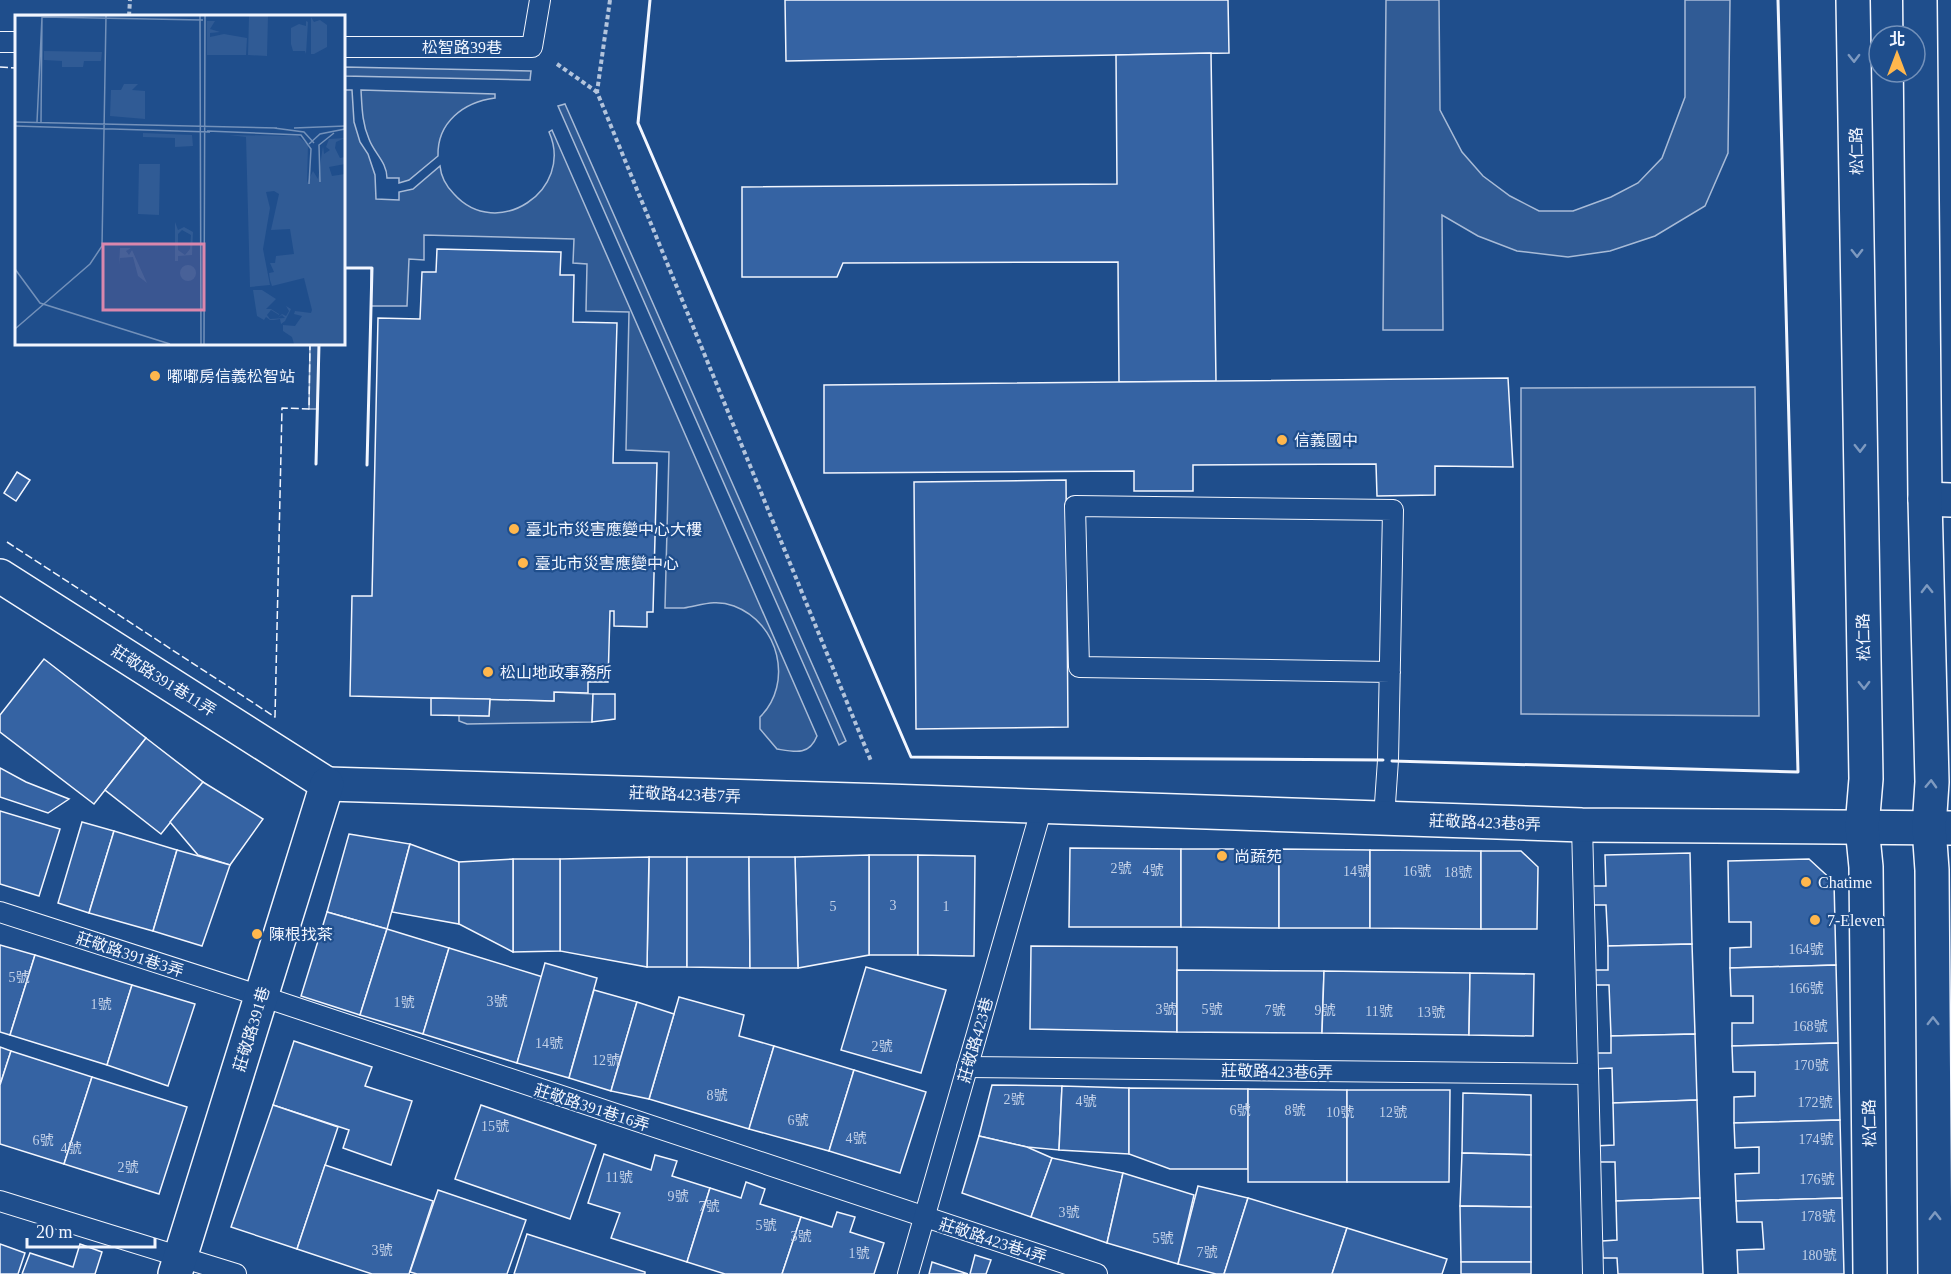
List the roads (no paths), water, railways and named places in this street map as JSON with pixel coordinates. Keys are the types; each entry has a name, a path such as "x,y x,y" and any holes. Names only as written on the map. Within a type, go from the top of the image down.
{"street":[{"name":"松仁路","path":"1853,0 1866,779 1862,827 1866,867 1870,1274"},
{"path":"1920,0 1938,500 1932,782 1940,828 1932,870 1935,1274"},
{"name":"莊敬路391巷11弄","path":"0,576 327,784"},
{"name":"莊敬路423巷7弄","path":"327,784 1042,807"},
{"name":"莊敬路391巷","path":"178,1265 327,784"},
{"name":"莊敬路423巷8弄","path":"1042,807 1582,825 1940,828"}],"lane":[{"name":"松智路39巷","path":"345,46 532,47 540,0"},
{"path":"1384,818 1388,760 1390,672 1393,510 1075,506 1079,668 1390,672"},
{"name":"莊敬路423巷","path":"908,1274 1042,807"},
{"path":"1582,825 1593,1274"},
{"name":"莊敬路391巷3弄","path":"0,912 261,996"},
{"name":"莊敬路391巷16弄","path":"261,996 924,1217"},
{"name":"莊敬路423巷6弄","path":"967,1067 1588,1074"},
{"path":"0,1201 178,1265 236,1274"},
{"name":"莊敬路423巷4弄","path":"924,1217 1097,1274"}],"place":[{"name":"嘟嘟房信義松智站","path":"155,376"},
{"name":"信義國中","path":"1282,440"},
{"name":"臺北市災害應變中心大樓","path":"514,529"},
{"name":"臺北市災害應變中心","path":"523,563"},
{"name":"松山地政事務所","path":"488,672"},
{"name":"尚蔬苑","path":"1222,856"},
{"name":"Chatime","path":"1806,882"},
{"name":"7-Eleven","path":"1815,920"},
{"name":"陳根找茶","path":"257,934"}]}
